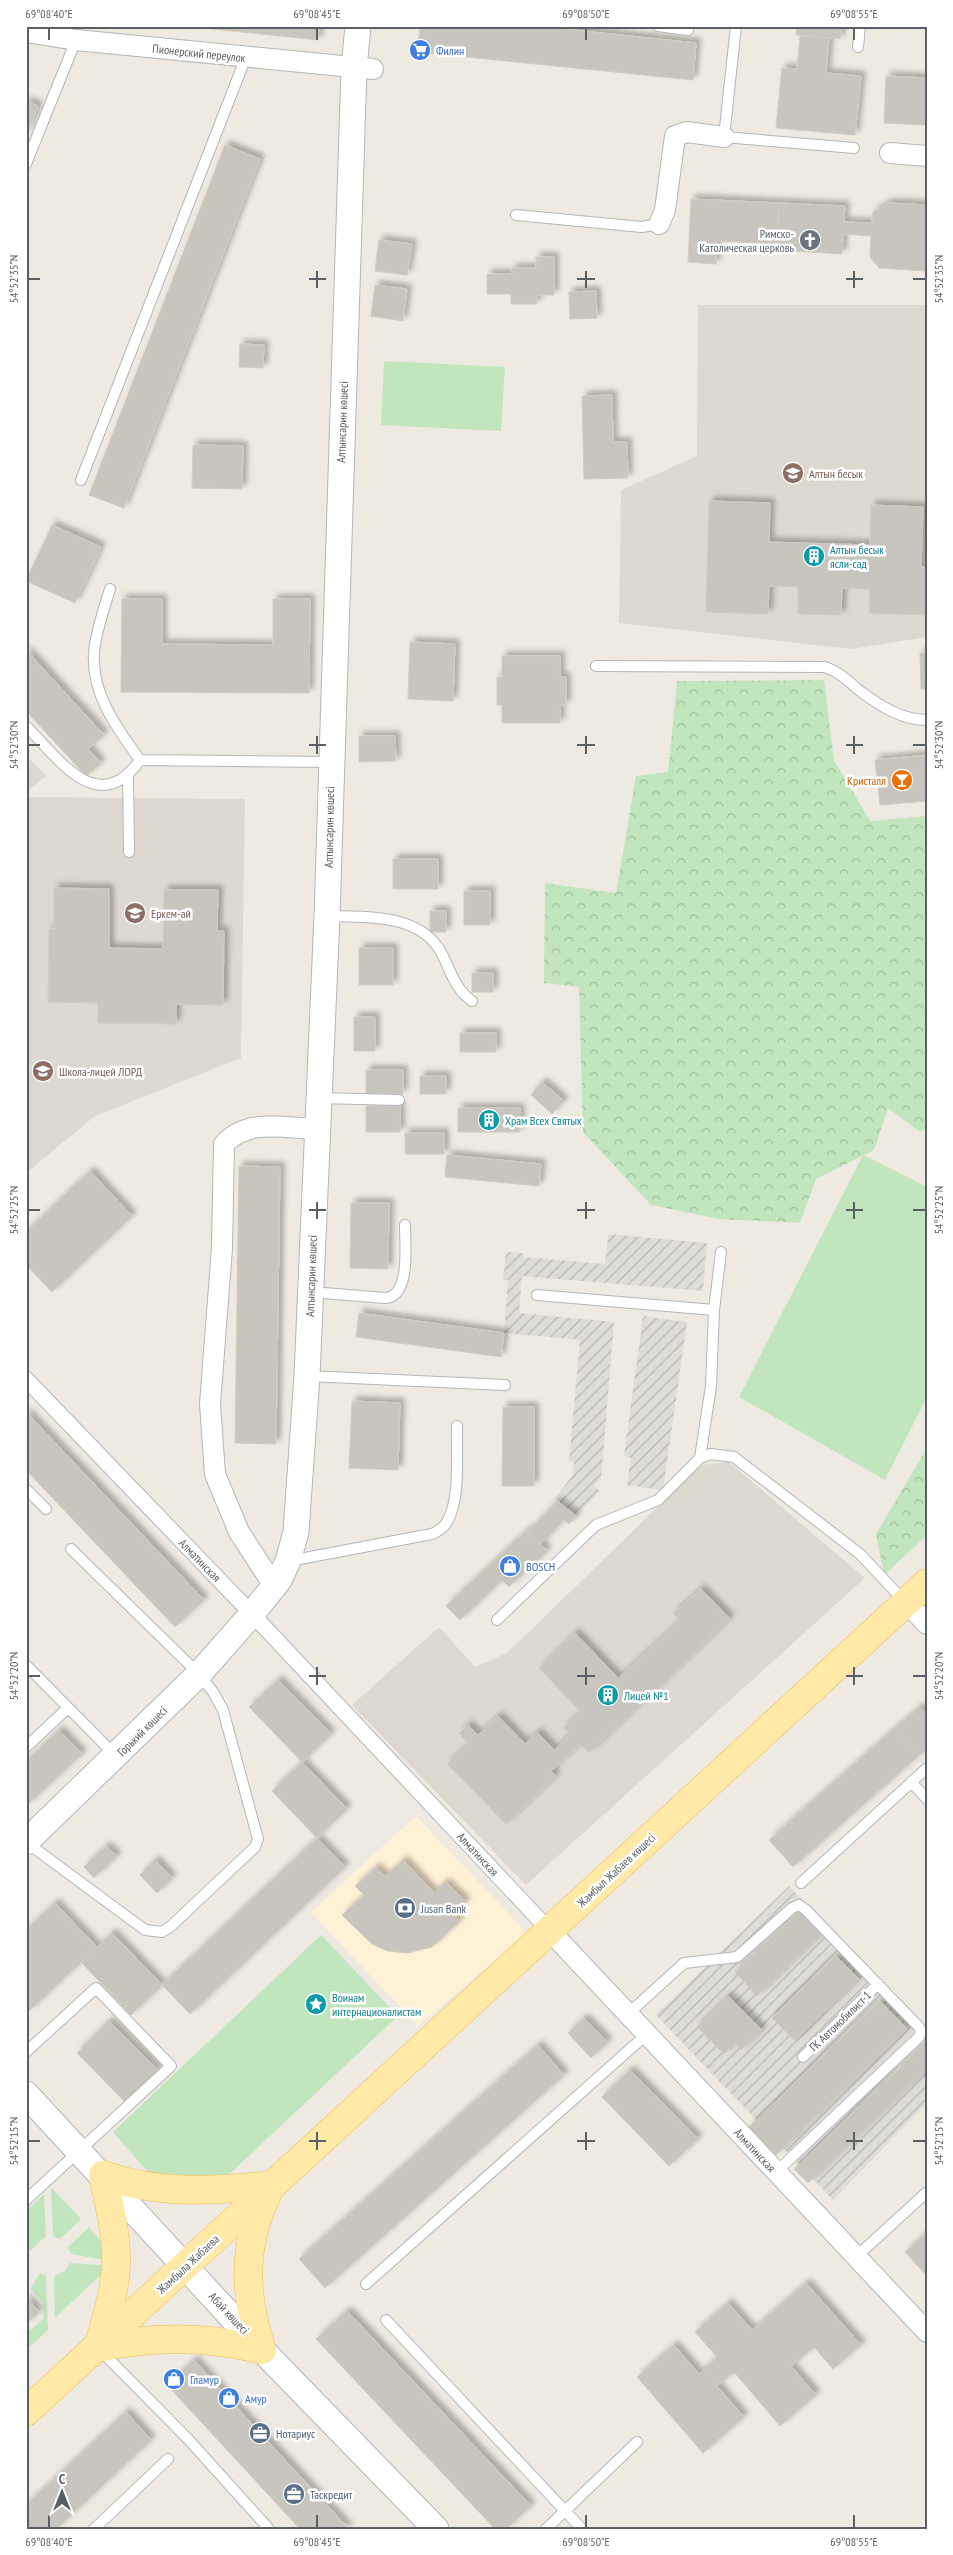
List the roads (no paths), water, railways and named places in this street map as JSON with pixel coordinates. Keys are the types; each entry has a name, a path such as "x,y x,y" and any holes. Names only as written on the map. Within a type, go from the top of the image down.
{"main road":[{"name":"Жамбыл Жабаев көшесі","path":"303,2156 550,1931 927,1582"},
{"name":"Жамбыла Жабаева","path":"26,2412 73,2371 303,2156"},
{"path":"103,2176 128,2184 188,2191 220,2191 272,2184 254,2224 247,2263 250,2305 262,2350 236,2343 182,2338 122,2343 97,2348 108,2312 116,2265 113,2225 103,2176"}],"street":[{"name":"Алтынсарин көшесі","path":"252,1614 274,1586 288,1561 293,1547 299,1508 307,1376 327,916 330,762 364,68 358,26"},
{"name":"Пионерский переулок","path":"26,32 76,40 364,68"},
{"path":"658,224 665,210 675,136 687,132 724,137"},
{"path":"890,153 927,156"},
{"path":"274,1586 239,1532 215,1474 210,1404 222,1248 224,1144 234,1133 253,1127 317,1129"},
{"name":"Алматинская","path":"26,1379 252,1614 927,2332"},
{"path":"906,1602 927,1624"},
{"name":"Горький көшесі","path":"26,1842 199,1674 252,1614"},
{"name":"Абай көшесі","path":"26,2094 262,2350 436,2529"}],"lane":[{"path":"658,26 688,30"},
{"path":"736,26 724,137 854,148"},
{"path":"858,47 860,26"},
{"path":"26,164 76,40"},
{"path":"81,480 246,57"},
{"path":"516,215 642,227 658,224"},
{"path":"110,589 94,652 96,676 108,714 140,760"},
{"path":"596,666 826,668 841,674 861,692 893,712 909,719 927,720"},
{"path":"26,726 75,777 82,781 94,784 107,784 123,779 140,760"},
{"path":"140,760 330,762"},
{"path":"128,774 129,852"},
{"path":"327,916 383,918 398,922 419,932 436,945 458,988 472,1001"},
{"path":"318,1098 399,1100"},
{"path":"310,1292 385,1298 394,1295 401,1287 404,1275 405,1226"},
{"path":"700,1458 711,1386 714,1310 721,1252"},
{"path":"537,1295 714,1310"},
{"path":"307,1376 505,1385"},
{"path":"288,1561 432,1534 442,1528 450,1516 454,1497 457,1426"},
{"path":"497,1620 596,1525 658,1500 700,1458 712,1454 734,1457 860,1554 906,1602"},
{"path":"26,1489 46,1509"},
{"path":"26,1842 145,1930 156,1932 170,1927 255,1847 258,1839 223,1710 213,1692 199,1674 71,1549"},
{"path":"26,1665 116,1756"},
{"path":"26,1747 68,1708"},
{"path":"801,1883 927,1768"},
{"path":"911,1782 927,1799"},
{"path":"628,2014 684,1963 737,1957 792,1908 799,1905 919,2027 921,2035 776,2172"},
{"name":"ГК Автомобилист-1","path":"803,2056 878,1984"},
{"path":"26,2052 96,1988 171,2066 26,2200"},
{"path":"366,2284 647,2034"},
{"path":"856,2257 927,2192"},
{"path":"386,2320 582,2529"},
{"path":"97,2348 188,2439 269,2529"},
{"path":"546,2529 637,2442"},
{"path":"94,2529 168,2459"}],"place":[{"name":"Филин","path":"420,50"},
{"name":"Римско- Католическая церковь","path":"810,240"},
{"name":"Алтын бесык","path":"793,473"},
{"name":"Алтын бесык ясли-сад","path":"814,556"},
{"name":"Кристалл","path":"902,780"},
{"name":"Еркем-ай","path":"135,913"},
{"name":"Школа-лицей ЛОРД","path":"43,1071"},
{"name":"Храм Всех Святых","path":"489,1120"},
{"name":"BOSCH","path":"510,1566"},
{"name":"Лицей №1","path":"608,1695"},
{"name":"Jusan Bank","path":"405,1908"},
{"name":"Воинам интернационалистам","path":"316,2004"},
{"name":"Гламур","path":"174,2379"},
{"name":"Амур","path":"229,2398"},
{"name":"Нотариус","path":"260,2433"},
{"name":"Таскредит","path":"294,2494"}]}
